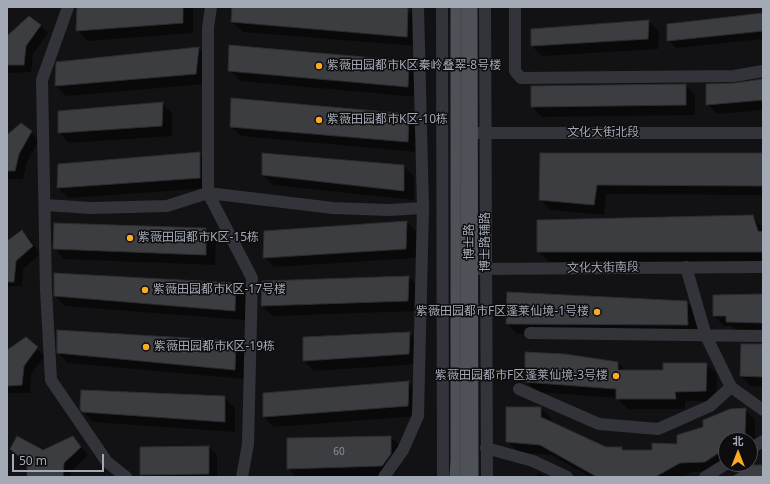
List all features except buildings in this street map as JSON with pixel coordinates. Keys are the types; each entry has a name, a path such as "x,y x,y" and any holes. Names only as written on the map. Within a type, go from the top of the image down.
{"main road":[{"name":"博士路","path":"457,477 464,269 464,133 458,7"},
{"name":"博士路","path":"464,133 470,7"},
{"name":"博士路","path":"464,269 471,477"}],"street":[{"path":"68,7 42,80 46,290 51,380 107,462 126,477"},
{"path":"211,7 208,28 208,193 252,278 248,444 242,477"},
{"path":"384,477 403,450 418,416 423,208 418,7"},
{"path":"442,7 443,477"},
{"name":"博士路辅路","path":"485,7 487,477"},
{"path":"515,7 515,72 521,78 734,76 763,71"},
{"name":"文化大街北段","path":"442,133 763,133"},
{"path":"45,205 92,208 167,206 208,193 333,208 388,210 423,208"},
{"path":"686,267 706,336 731,387 763,410"},
{"name":"文化大街南段","path":"443,269 763,267"},
{"path":"530,333 763,336"},
{"path":"519,389 599,424 658,429 710,406 731,387"},
{"path":"486,448 533,461 567,477"},
{"path":"705,477 718,469"}],"tram line":[{"path":"460,477 461,7"}],"place":[{"name":"紫薇田园都市K区秦岭叠翠-8号楼","path":"319,66"},
{"name":"紫薇田园都市K区-10栋","path":"319,120"},
{"name":"紫薇田园都市K区-15栋","path":"130,238"},
{"name":"紫薇田园都市K区-17号楼","path":"145,290"},
{"name":"紫薇田园都市F区蓬莱仙境-1号楼","path":"597,312"},
{"name":"紫薇田园都市K区-19栋","path":"146,347"},
{"name":"紫薇田园都市F区蓬莱仙境-3号楼","path":"616,376"}]}
